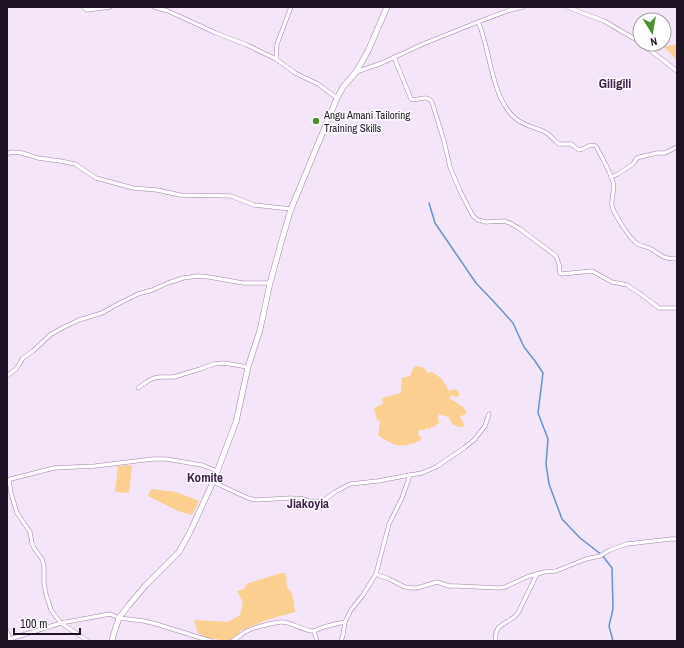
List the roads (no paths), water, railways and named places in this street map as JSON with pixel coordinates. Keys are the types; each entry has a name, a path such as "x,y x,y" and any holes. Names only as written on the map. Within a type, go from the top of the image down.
{"street":[{"path":"83,7 87,10 110,7"},
{"path":"154,7 167,9 216,33 247,45 276,59 295,72 318,84 337,98"},
{"path":"276,59 278,44 291,7"},
{"path":"112,641 119,618 145,586 179,552 213,482 236,422 248,367 260,330 270,283 291,209 337,98 343,87 356,72 368,50 387,7"},
{"path":"356,72 478,22 510,10 523,7"},
{"path":"567,7 604,21 632,38"},
{"path":"478,22 484,36 490,65 504,104 511,114 522,123 544,132 559,144 571,144 579,150 590,144 596,146 613,182 614,190 612,205 614,212 629,235 635,243 648,247 661,256 677,259"},
{"path":"653,52 677,71"},
{"path":"394,57 411,99 430,98 444,141 450,167 470,210 478,220 486,222 504,221 520,228 556,256 560,273 562,274 592,271 612,282 627,285 659,308 677,308"},
{"path":"611,177 633,164 637,158 664,153 677,147"},
{"path":"7,154 11,152 22,153 38,158 75,164 96,178 133,188 157,190 180,195 231,196 254,205 291,209"},
{"path":"7,376 16,369 23,358 50,335 62,328 102,313 138,294 168,283 183,278 198,276 243,283 270,283"},
{"path":"138,388 154,378 174,377 200,370 214,364 224,363 248,367"},
{"path":"213,482 255,500 299,498 316,502 323,501 335,492 350,484 378,481 429,470 442,463 474,440 482,430 489,414"},
{"path":"88,641 61,623 49,605 44,583 44,566 42,559 34,548 30,532 17,512 8,480 54,468 95,466 153,459 166,459 202,465 217,471"},
{"path":"341,641 345,622 351,610 365,592 376,574 389,524 402,498 410,475"},
{"path":"376,574 405,587 412,588 437,582 449,586 499,588 537,574 556,571 586,559 600,556 610,550 628,544 677,539"},
{"path":"496,641 496,629 500,625 514,618 518,613 537,574"},
{"path":"7,631 10,640 61,623 110,614 119,618 156,624 211,641"},
{"path":"232,641 248,630 281,622 314,631 345,622"},
{"path":"314,631 317,641"}],"waterway":[{"path":"429,203 435,223 476,283 513,323 524,347 543,373 538,413 548,439 546,464 549,484 562,519 580,538 602,555 612,568 613,609 609,626 613,641"}],"place":[{"name":"Angu Amani Tailoring Training Skills","path":"316,121"}],"district":[{"name":"Giligili","path":"615,83"},
{"name":"Komite","path":"205,477"},
{"name":"Jiakoyia","path":"308,503"}]}
